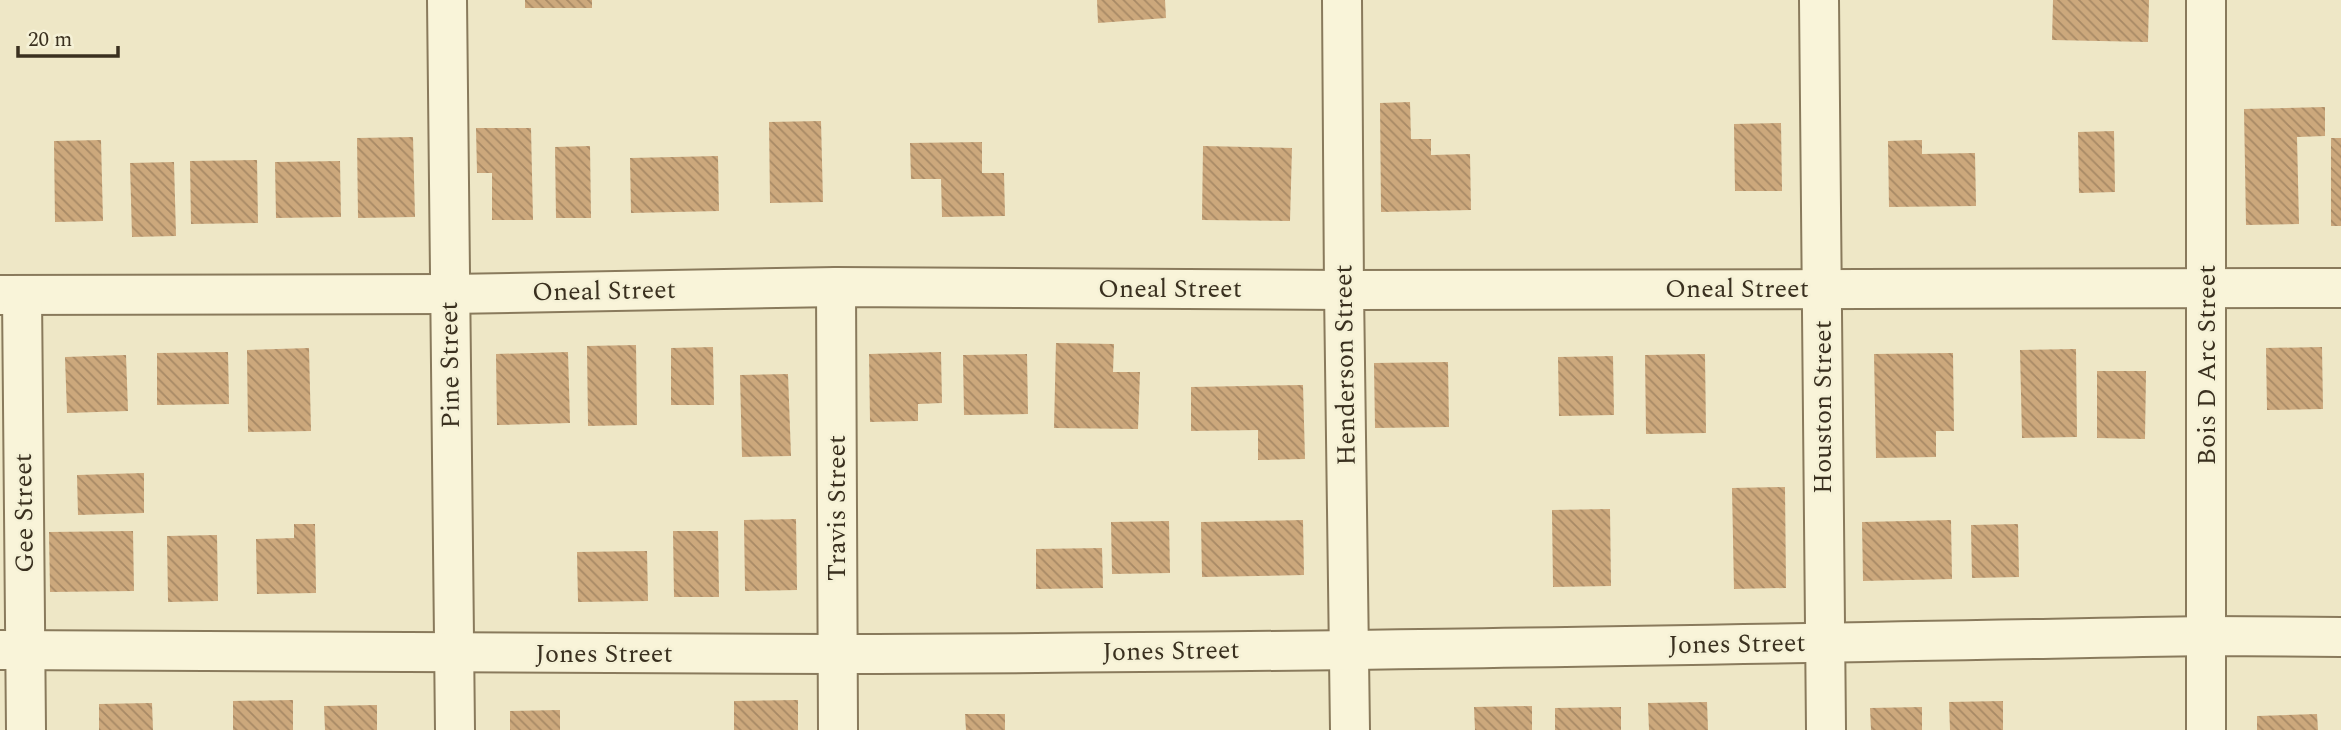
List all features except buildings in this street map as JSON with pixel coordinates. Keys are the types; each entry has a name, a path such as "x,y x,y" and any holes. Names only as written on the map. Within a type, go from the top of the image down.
{"street":[{"name":"Pine Street","path":"447,0 455,730"},
{"name":"Henderson Street","path":"1342,0 1350,730"},
{"name":"Houston Street","path":"1819,0 1826,730"},
{"name":"Bois D Arc Street","path":"2206,0 2206,730"},
{"name":"Oneal Street","path":"11,295 449,294 836,286 1344,290 2341,288"},
{"name":"Travis Street","path":"836,286 838,730"},
{"name":"Gee Street","path":"11,295 13,650 26,730"},
{"name":"Jones Street","path":"13,650 838,654 2341,636"}]}
